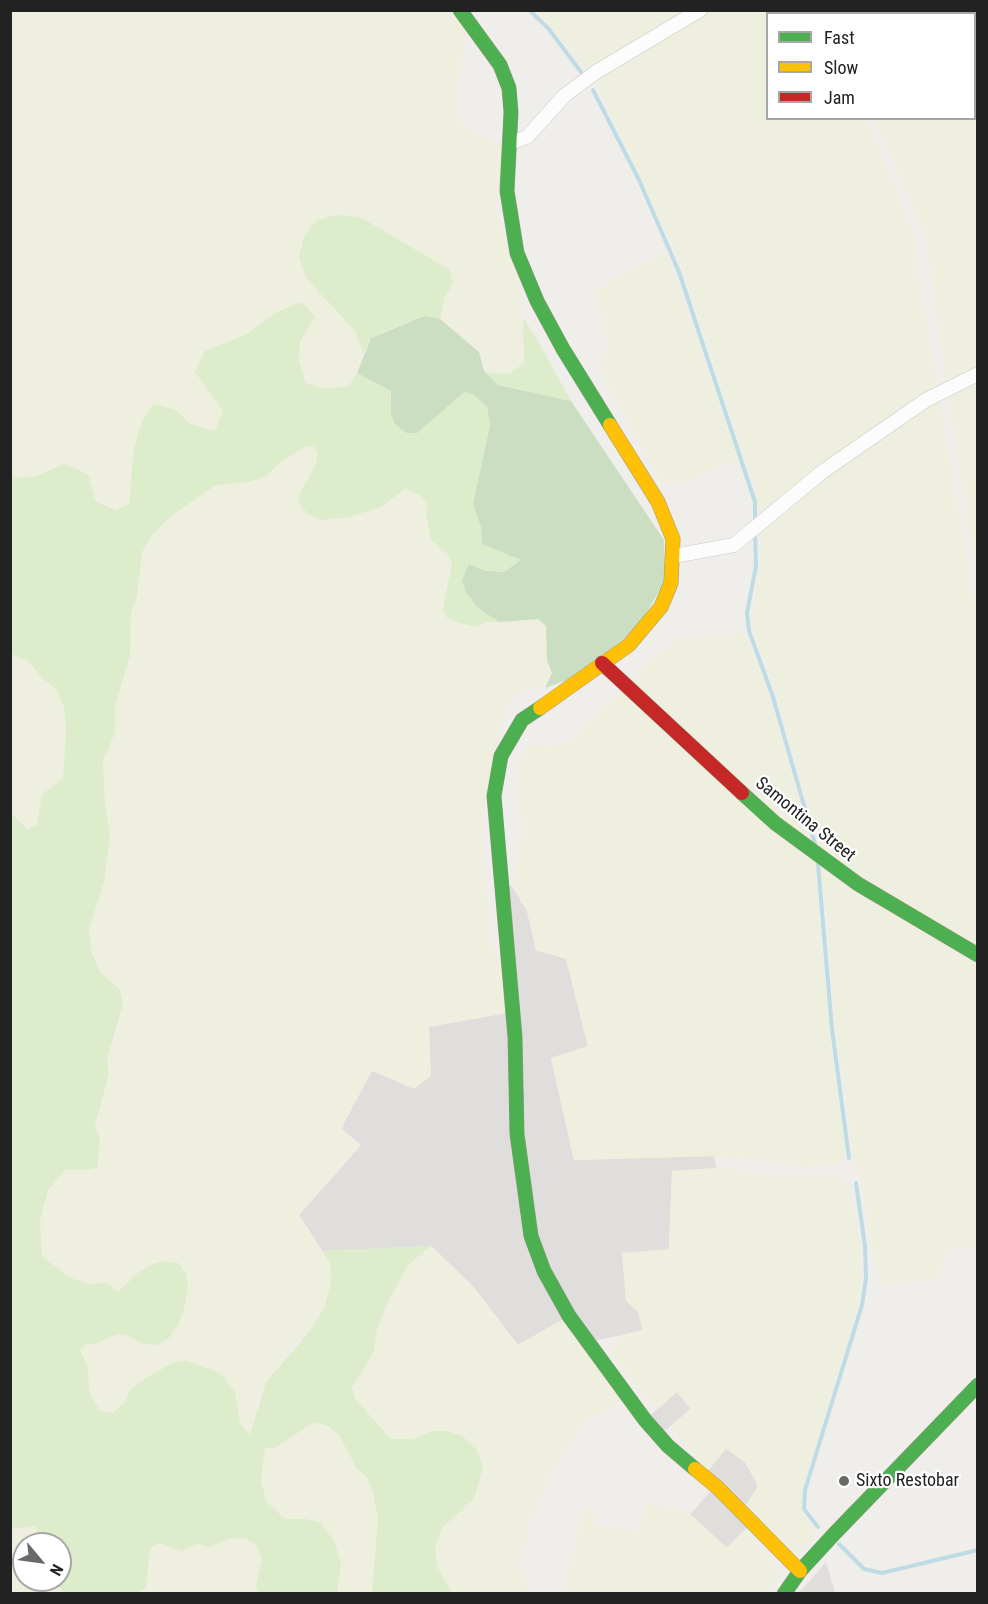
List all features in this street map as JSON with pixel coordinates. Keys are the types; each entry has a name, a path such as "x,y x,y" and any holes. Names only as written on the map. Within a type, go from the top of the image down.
{"main road":[{"path":"460,10 505,75 511,101 507,190 517,254 537,301 562,349 658,502 668,522 674,556 671,583 662,607 629,645 522,720 501,756 495,796 515,1037 517,1134 531,1236 544,1271 569,1316 645,1420 668,1446 717,1487 800,1571"},
{"name":"Samontina Street","path":"602,663 775,823 858,884 930,929 978,955"},
{"path":"784,1593 800,1571 978,1385"}],"street":[{"path":"510,143 527,137 564,96 596,72 700,10"},
{"path":"674,556 734,545 822,472 926,400 978,374"}],"shaded area":[{"path":"512,886 527,911 536,950 566,958 588,1047 551,1058 574,1160 714,1156 716,1168 672,1171 669,1249 638,1312 643,1331 587,1342 569,1316 518,1345 472,1285 431,1246 322,1251 299,1215 361,1145 341,1129 372,1070 431,1076 428,1027 512,1012 502,888"},
{"path":"677,1392 691,1409 658,1436 645,1420"},
{"path":"726,1448 745,1462 758,1486 740,1514 751,1524 727,1548 690,1514 713,1489 702,1478"},
{"path":"826,1562 835,1593 799,1593"}],"green space":[{"path":"11,11 460,11 468,21 456,102 463,127 499,144 505,152 504,177 495,207 519,281 524,363 509,374 484,371 479,352 440,319 445,297 453,283 325,301 344,316 356,332 363,354 349,387 321,388 306,383 299,362 300,341 315,317 277,312 247,334 225,342 195,372 223,411 215,432 190,424 176,410 142,421 134,448 129,504 116,510 96,502 88,474 64,465 36,476 14,478 11,473"},
{"path":"537,11 802,11 766,12 766,120 867,120 916,240 919,281 978,624 977,1249 952,1248 936,1279 880,1286 854,1154 836,1028 820,847 776,693 751,624 760,567 759,500 683,268 595,80"},
{"path":"977,11 977,584 925,235 875,120 976,120 976,12 813,12"},
{"path":"335,215 360,217 450,270 453,283 445,297 440,319 423,316 386,331 371,338 363,354 356,332 307,279 299,258 304,236 316,221"},
{"path":"666,252 738,460 681,484 661,482 604,378 602,360 610,350 603,328 603,317 593,292"},
{"path":"302,302 315,317 300,341 299,361 306,383 321,388 348,387 357,373 391,391 390,401 448,403 464,392 474,395 487,407 490,425 473,504 481,527 482,544 522,560 504,572 486,571 469,565 467,594 478,608 499,622 486,622 476,627 446,617 443,608 452,563 448,555 431,540 426,514 428,504 421,496 405,489 381,507 349,517 321,520 308,514 298,502 300,493 315,466 318,453 313,446 305,447 285,459 265,476 250,482 216,485 171,516 153,534 142,552 137,596 131,613 130,656 115,705 115,733 103,761 105,803 110,836 104,882 89,929 92,954 101,973 120,990 123,1005 107,1058 109,1074 95,1125 100,1140 97,1168 66,1169 48,1190 40,1221 42,1256 68,1277 89,1284 107,1283 118,1292 138,1273 154,1263 166,1261 178,1263 186,1273 188,1289 178,1325 169,1338 157,1345 143,1344 128,1336 117,1334 95,1344 86,1344 80,1350 87,1365 90,1395 100,1411 113,1413 124,1403 130,1390 146,1378 172,1363 186,1361 221,1373 235,1393 240,1423 250,1435 266,1382 310,1331 324,1308 331,1283 330,1263 322,1251 431,1246 409,1264 388,1301 377,1329 374,1351 352,1388 355,1399 391,1439 413,1439 433,1431 446,1431 461,1435 477,1450 483,1466 474,1499 442,1528 435,1549 438,1568 452,1593 372,1593 378,1519 373,1492 367,1477 357,1469 339,1435 328,1426 314,1422 275,1448 265,1448 261,1480 266,1501 285,1519 306,1519 321,1523 334,1541 341,1563 337,1593 258,1593 256,1585 262,1559 256,1545 245,1538 228,1539 209,1547 197,1544 182,1551 159,1543 150,1549 146,1588 138,1593 63,1593 72,1592 72,1532 37,1532 37,1526 11,1529 11,813 28,830 37,825 42,794 63,779 66,731 64,707 56,689 43,679 28,661 11,654 10,473 15,478 36,476 64,464 88,474 96,502 116,510 129,504 134,448 142,421 154,404 176,410 190,424 215,431 223,411 195,372 205,351 247,334 277,312"},
{"path":"424,316 440,319 479,352 484,371 498,385 571,401 664,540 665,581 637,629 570,679 545,688 552,673 547,660 546,626 538,619 499,622 478,608 467,594 462,581 469,564 486,571 504,572 521,560 482,544 481,527 473,504 490,425 487,407 474,395 464,392 417,433 407,433 395,424 391,414 391,391 357,373 371,338"},
{"path":"523,318 571,401 498,385 484,372 509,374 524,363"},
{"path":"313,446 318,453 315,466 321,520 349,517 381,507 405,489 421,496 429,504 431,540 448,555 452,563 446,581 476,627 486,622 538,619 547,626 547,660 552,673 545,688 528,689 511,699 503,716 481,827 490,936 493,951 505,980 506,1013 429,1027 431,1076 414,1089 372,1071 341,1128 361,1145 299,1215 330,1263 331,1283 324,1308 310,1331 293,1347 257,1396 257,1411 250,1435 240,1423 235,1393 221,1373 186,1361 172,1363 146,1378 130,1390 124,1403 113,1413 100,1411 90,1395 87,1365 80,1350 86,1344 95,1344 117,1334 128,1336 143,1344 169,1338 183,1313 138,1273 118,1293 107,1283 89,1284 68,1277 42,1256 40,1221 48,1190 56,1178 66,1169 87,1170 100,1140 95,1125 109,1074 107,1058 120,1021 92,954 89,929 104,882 110,836 105,803 103,761 115,733 115,705 130,656 131,613 137,596 142,552 153,534 171,516 216,485 250,482 265,476 285,459 305,447"},
{"path":"745,633 770,699 814,850 829,1029 845,1153 838,1164 803,1167 714,1156 574,1160 551,1058 588,1046 566,959 536,950 527,911 512,886 525,824 519,812 518,785 522,756 527,747 534,744 548,747 570,741 643,668 680,638"},
{"path":"10,654 28,661 43,679 56,689 64,707 66,757 63,779 42,794 37,825 29,830 11,813"},
{"path":"723,1168 779,1177 840,1176 849,1188 860,1247 861,1279 858,1305 802,1491 801,1510 814,1530 815,1538 799,1554 793,1552 745,1507 758,1486 745,1462 726,1449 708,1471 671,1426 691,1409 677,1392 656,1409 612,1355 621,1335 643,1330 638,1312 626,1301 622,1253 669,1249 672,1171"},
{"path":"431,1246 472,1285 518,1345 564,1319 621,1401 609,1411 585,1421 553,1470 529,1522 529,1535 518,1564 532,1593 452,1593 438,1568 435,1549 442,1528 474,1499 433,1431 413,1439 391,1439 355,1399 352,1388 374,1351 377,1329 388,1301 409,1264"},
{"path":"314,1421 328,1426 339,1435 357,1469 367,1477 373,1492 378,1519 372,1593 337,1593 341,1563 334,1541 321,1523 306,1519 285,1519 266,1501 261,1480 265,1448 276,1448"},
{"path":"645,1504 674,1507 690,1514 727,1548 743,1531 781,1571 767,1593 564,1593 583,1509 594,1509 596,1526 640,1531"},
{"path":"37,1526 37,1532 12,1532 12,1588 11,1587 10,1529"},
{"path":"245,1538 256,1545 262,1559 256,1585 258,1593 138,1594 146,1588 150,1549 159,1543 182,1551 197,1544 209,1547 228,1539"},
{"path":"18,1592 63,1593 20,1593"}],"waterway":[{"path":"529,10 548,28 584,76"},
{"path":"593,90 639,180 679,272 755,502 755,522"},
{"path":"755,533 756,566 747,613 749,631 773,697 815,844"},
{"path":"818,864 832,1029 849,1158"},
{"path":"818,1527 804,1509 805,1490 862,1305 866,1278 865,1246 856,1183"},
{"path":"839,1544 864,1569 882,1573 978,1550"}],"traffic: fast":[{"path":"460,10 500,65 509,88 511,112 507,191 517,253 537,301 563,349 610,425"},
{"path":"540,708 522,720 501,756 494,796 515,1037 517,1134 531,1236 544,1271 569,1316 645,1420 668,1446 695,1469"},
{"path":"742,793 775,823 858,884 978,955"},
{"path":"784,1594 800,1571 835,1533 978,1385"}],"traffic: slow":[{"path":"540,708 629,645 661,607 671,583 673,539 658,502 610,425"},
{"path":"695,1469 717,1487 800,1571"}],"traffic: jam":[{"path":"602,663 742,793"}],"place":[{"name":"Sixto Restobar","path":"844,1481"}]}
